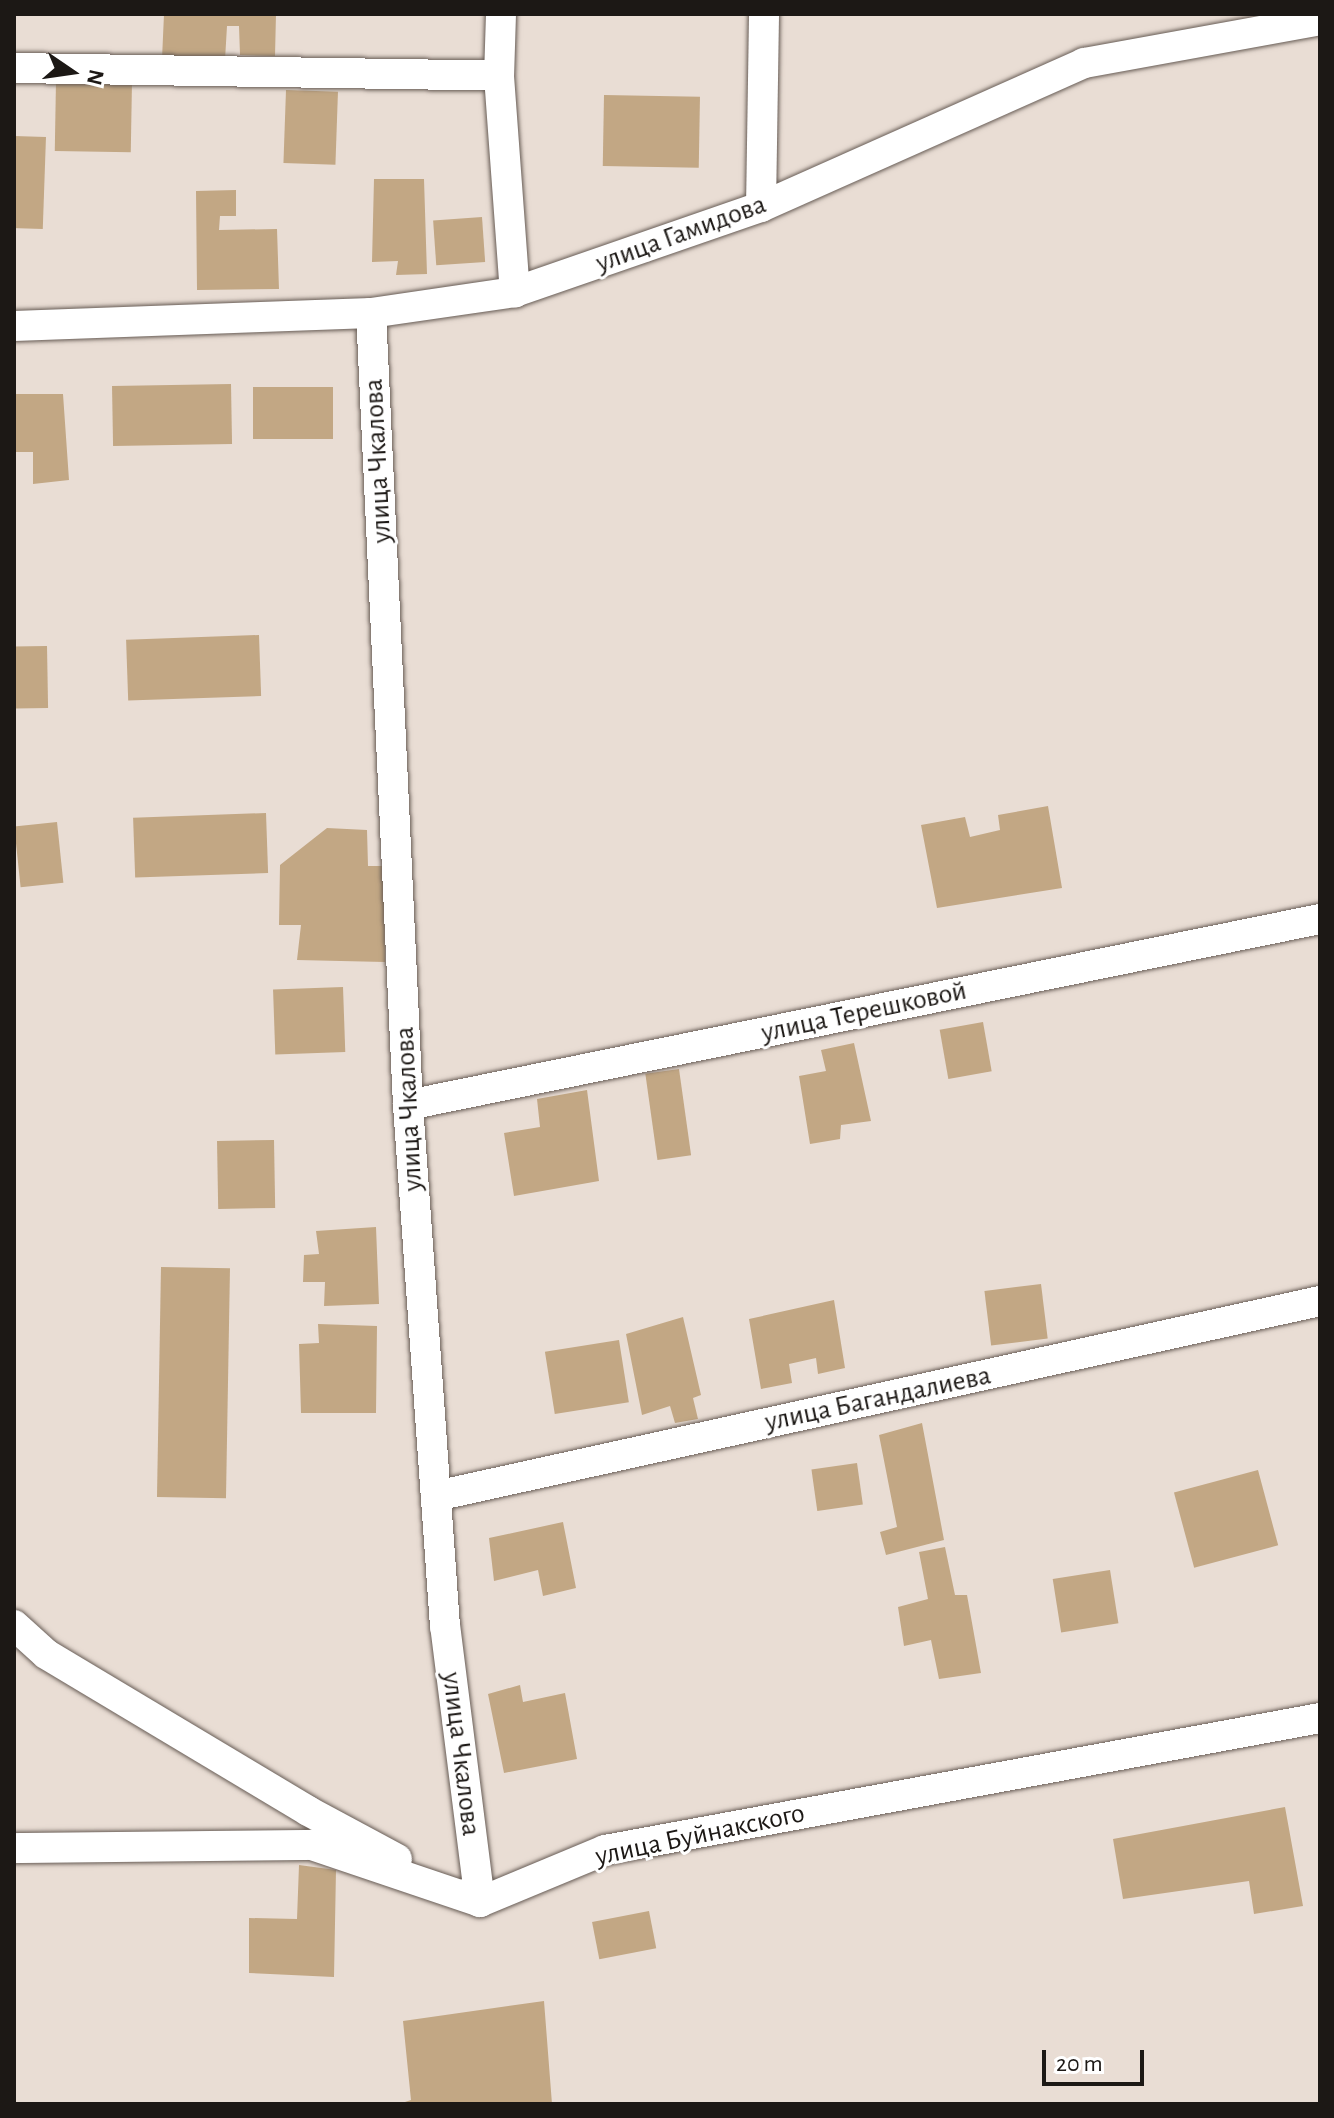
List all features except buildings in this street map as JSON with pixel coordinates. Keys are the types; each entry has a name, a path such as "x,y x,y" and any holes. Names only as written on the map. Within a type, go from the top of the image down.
{"street":[{"path":"501,14 499,76 515,292"},
{"path":"761,207 764,14"},
{"name":"улица Гамидова","path":"14,326 371,313 515,292 761,207 1084,63 1320,20"},
{"path":"14,68 499,76"},
{"name":"улица Чкалова","path":"371,313 408,1105 445,1626 480,1902"},
{"name":"улица Терешковой","path":"408,1105 1320,919"},
{"name":"улица Багандалиева","path":"436,1496 1320,1301"},
{"path":"14,1625 46,1654 308,1811 480,1902"},
{"name":"улица Буйнакского","path":"480,1902 605,1850 1320,1718"},
{"path":"14,1848 312,1845 480,1902"}]}
